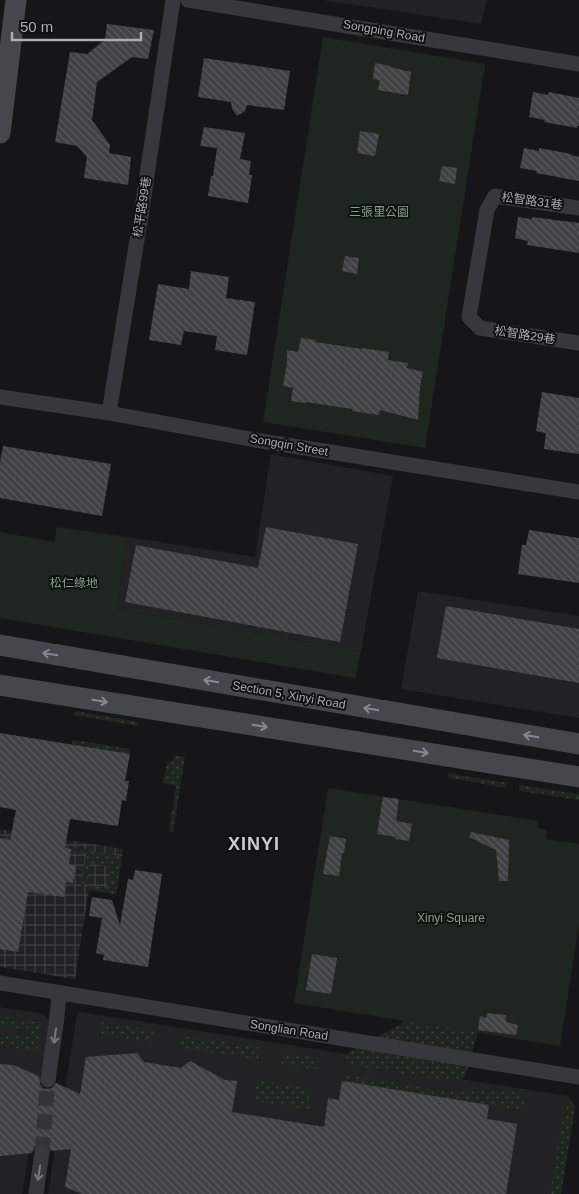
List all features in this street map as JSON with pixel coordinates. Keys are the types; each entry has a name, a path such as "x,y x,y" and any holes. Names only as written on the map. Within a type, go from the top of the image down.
{"main road":[{"path":"0,133 16,0"},
{"name":"Section 5, Xinyi Road","path":"0,645 579,744"},
{"path":"0,685 579,777"}],"street":[{"name":"松平路99巷","path":"109,413 173,0"},
{"name":"Songping Road","path":"188,0 579,64"},
{"name":"松智路31巷","path":"478,263 487,210 495,196 579,208"},
{"name":"松智路29巷","path":"478,263 469,317 480,328 579,343"},
{"name":"Songqin Street","path":"0,397 109,413 255,440 579,492"},
{"name":"Songlian Road","path":"0,984 579,1077"},
{"path":"48,1080 57,1017 58,993"},
{"path":"36,1194 42,1152"}],"shaded area":[{"path":"322,0 487,0 481,24"},
{"path":"271,454 393,476 361,651 117,609 127,537 255,557"},
{"path":"418,591 579,616 579,718 401,689"},
{"path":"0,829 123,849 116,894 89,890 75,979 0,967"},
{"path":"495,972 465,1077 461,1079 568,1096 575,1107 561,1194 48,1194 77,1014 80,1012 346,1054"},
{"path":"0,1007 44,1014 50,1022 22,1194 0,1194"}],"green space":[{"name":"三張里公園","path":"323,37 485,64 425,448 263,422"},
{"name":"松仁綠地","path":"57,527 127,537 117,609 361,651 355,678 0,618 0,532 54,542"},
{"path":"75,711 139,722 138,726 74,715"},
{"path":"73,740 131,749 130,754 72,745"},
{"path":"174,755 185,757 173,832 169,831 176,786 163,783 167,762 173,762"},
{"path":"448,773 508,783 506,788 449,778"},
{"path":"520,785 579,794 579,800 520,791"},
{"name":"Xinyi Square","path":"328,788 539,821 538,828 547,830 546,839 579,844 579,925 560,1046 294,1003"},
{"path":"0,836 122,856 116,894 89,890 92,886 107,888 110,867 92,864 89,866 87,882 81,887 86,853 0,838"},
{"path":"393,890 416,908 410,924 410,939 412,950 424,970 433,978 455,986 474,984 495,972 492,984 495,990 489,992 484,1011 503,1001 526,1039 485,1034 486,1031 491,1031 494,1014 487,1013 486,1018 483,1017 483,1014 463,1079 450,1081 345,1064 346,1054 405,1022 400,1020 403,1005 429,1009 448,998 403,990 393,972 385,952 381,922 388,897"},
{"path":"0,1016 42,1023 38,1052 0,1046 0,1033 28,1037 29,1031 0,1026"},
{"path":"100,1022 153,1030 152,1043 98,1034"},
{"path":"181,1035 262,1048 260,1060 179,1047"},
{"path":"283,1052 319,1058 317,1070 281,1064"},
{"path":"343,1074 458,1093 484,1089 525,1094 523,1107 519,1110 342,1081"},
{"path":"257,1080 312,1089 309,1110 254,1101"},
{"path":"565,1100 571,1101 575,1107 561,1194 550,1194"}],"building":[{"path":"107,24 154,30 148,59 132,57 97,82 92,120 110,145 109,153 131,157 128,185 84,178 87,157 77,146 55,142 70,52 87,54 105,40"},
{"path":"204,58 290,71 284,110 247,105 245,111 237,116 232,109 231,102 198,97"},
{"path":"375,63 411,72 408,95 378,90 380,80 373,79"},
{"path":"533,92 548,95 549,92 579,98 579,126 577,128 544,122 545,120 529,117"},
{"path":"204,127 245,133 240,159 251,161 249,175 252,175 248,203 208,196 217,148 200,146"},
{"path":"360,131 379,134 375,156 357,153"},
{"path":"524,148 539,151 539,148 579,157 579,181 520,168"},
{"path":"442,166 457,168 455,184 439,181"},
{"path":"518,217 579,223 579,253 527,245 528,241 515,238"},
{"path":"345,256 359,258 357,274 342,271"},
{"path":"191,271 229,277 226,298 255,302 247,355 215,350 217,336 184,331 181,345 149,340 158,284 189,289"},
{"path":"301,338 316,340 315,342 389,352 388,360 408,363 407,368 423,372 418,420 380,410 379,415 352,411 352,409 291,401 293,388 283,386 287,350 298,352"},
{"path":"542,392 579,398 579,454 544,449 546,433 536,431"},
{"path":"3,446 111,464 102,516 0,498 0,462"},
{"path":"266,527 358,544 340,642 125,602 136,545 258,568"},
{"path":"529,530 579,538 579,583 518,574 522,545 526,545"},
{"path":"446,606 579,629 579,683 437,658"},
{"path":"0,733 130,754 125,781 129,781 126,801 122,800 118,826 70,819 65,848 71,849 69,864 76,866 73,883 66,882 64,897 28,892 18,952 0,949 0,838 10,840 16,810 0,807"},
{"path":"383,797 399,799 396,821 412,824 409,841 377,834"},
{"path":"471,832 509,840 508,881 499,881 496,850 469,837"},
{"path":"330,836 346,839 339,876 323,874"},
{"path":"135,870 162,874 148,967 103,960 104,955 96,953 102,918 89,916 92,897 112,900 120,925 128,879 133,880"},
{"path":"312,954 337,958 331,994 306,990"},
{"path":"487,1013 506,1015 506,1022 518,1025 516,1035 478,1030 480,1016 486,1018"},
{"path":"137,1053 144,1062 181,1068 190,1061 225,1080 237,1081 232,1112 324,1127 328,1098 339,1100 342,1081 489,1105 487,1119 517,1124 506,1194 82,1194 65,1187 71,1149 51,1151 48,1145 43,1143 35,1146 32,1153 0,1156 0,1064 13,1065 39,1076 40,1084 43,1088 52,1088 56,1083 80,1094 86,1057"}],"tunnel":[{"path":"42,1152 48,1080"}],"district":[{"name":"XINYI","path":"254,844"}]}
